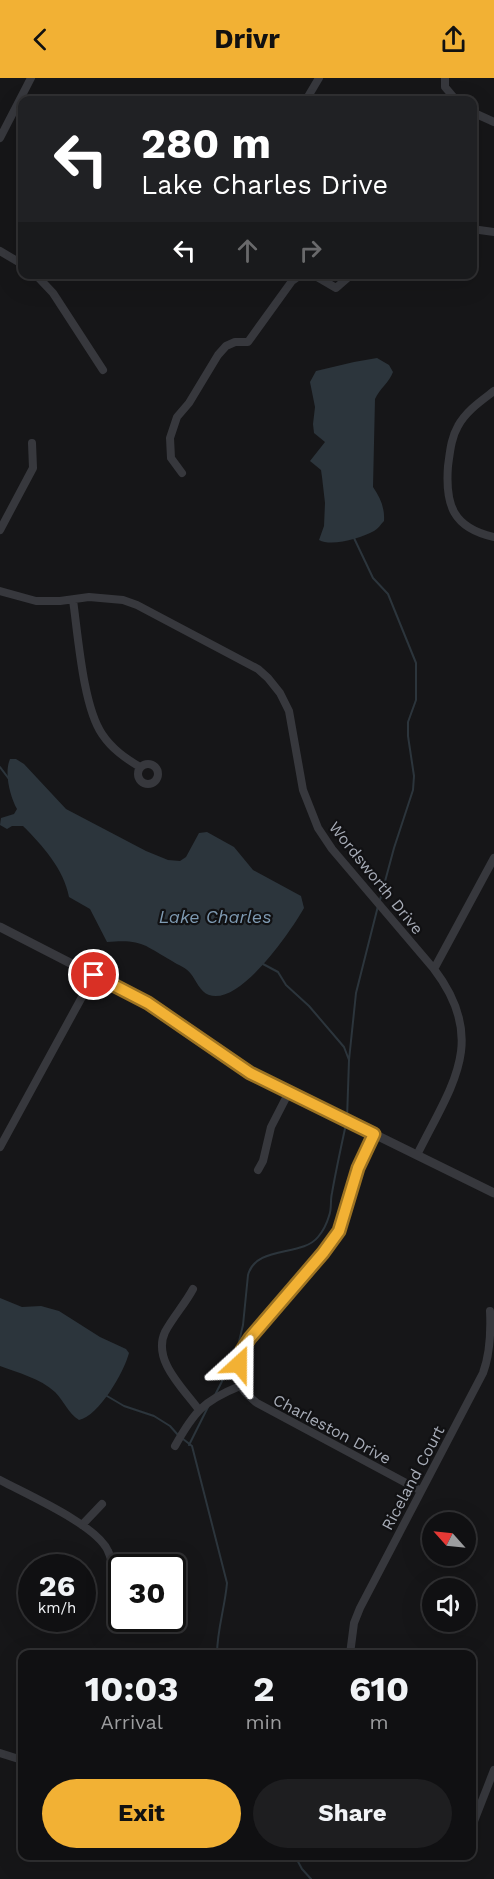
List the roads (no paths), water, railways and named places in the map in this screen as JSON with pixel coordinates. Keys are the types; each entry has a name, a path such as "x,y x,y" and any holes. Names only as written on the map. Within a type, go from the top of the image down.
{"street":[{"path":"24,96 31,78"},
{"path":"308,96 319,78"},
{"path":"445,78 445,87 453,96"},
{"path":"0,138 18,110"},
{"path":"477,114 494,122"},
{"path":"477,230 494,232"},
{"path":"0,251 18,262"},
{"path":"40,279 53,293 103,370"},
{"path":"182,473 171,458 170,438 177,417 189,403 218,355 226,346 235,342 248,342 295,279"},
{"path":"321,279 336,288 346,279"},
{"path":"494,391 472,408 458,425 450,450 446,486 452,509 462,523 478,533 494,537"},
{"path":"0,530 33,468 32,443"},
{"name":"Wordsworth Drive","path":"0,591 36,601 106,597 137,605 248,662 268,678 280,693 289,711 303,790 318,828 332,849 434,969 448,987 457,1006 462,1027 462,1049 454,1080 417,1155"},
{"path":"73,600 88,700 93,718 111,746 140,766"},
{"path":"434,969 494,858"},
{"path":"0,927 148,1003 250,1073 494,1193"},
{"path":"0,1147 94,975"},
{"path":"258,1170 271,1127 289,1092"},
{"path":"175,1446 199,1410 213,1398 240,1386 239,1364 242,1350 262,1322 323,1253 339,1231 358,1168 374,1134"},
{"path":"193,1288 165,1333 160,1348 167,1366 199,1410"},
{"name":"Riceland Court","path":"351,1650 354,1623 360,1608 483,1373 489,1350 490,1311"},
{"name":"Charleston Drive","path":"240,1386 256,1403 281,1418 421,1491"},
{"path":"0,1480 91,1531 108,1549 109,1554"},
{"path":"82,1525 102,1504"},
{"path":"0,1753 18,1759"},
{"path":"476,1817 494,1770"}],"water":[{"path":"377,358 389,365 393,372 375,399 373,487 382,503 384,521 375,530 362,536 347,541 325,542 319,540 324,526 325,503 321,470 310,461 325,442 314,433 315,407 310,382 316,371"},
{"name":"Lake Charles","path":"10,759 16,759 24,764 66,809 168,860 180,861 186,857 199,833 207,832 234,847 253,870 301,896 304,908 276,949 249,978 235,989 221,995 209,995 201,989 187,970 148,947 128,941 107,942 90,909 69,897 57,867 38,841 23,826 12,826 7,829 0,825 1,818 14,814 17,809 9,784"},
{"path":"0,1298 22,1307 41,1306 59,1311 100,1337 126,1349 129,1353 122,1371 110,1392 95,1411 79,1420 55,1392 43,1383 0,1366"}],"waterway":[{"path":"354,538 373,578 388,594 416,663 416,700 408,722 414,776 413,790 380,900"},
{"path":"0,767 9,779"},
{"path":"347,1119 349,1060 356,993 378,906"},
{"path":"263,964 278,972 286,985 309,1006 344,1047 349,1060"},
{"path":"215,1395 236,1354 243,1325 248,1275 253,1266 260,1259 269,1255 311,1243 322,1232 326,1224 346,1124"},
{"path":"107,1396 124,1406 154,1416 170,1426 192,1446 227,1583 217,1650"},
{"path":"189,1445 208,1407"},
{"path":"297,1860 311,1879"}]}
